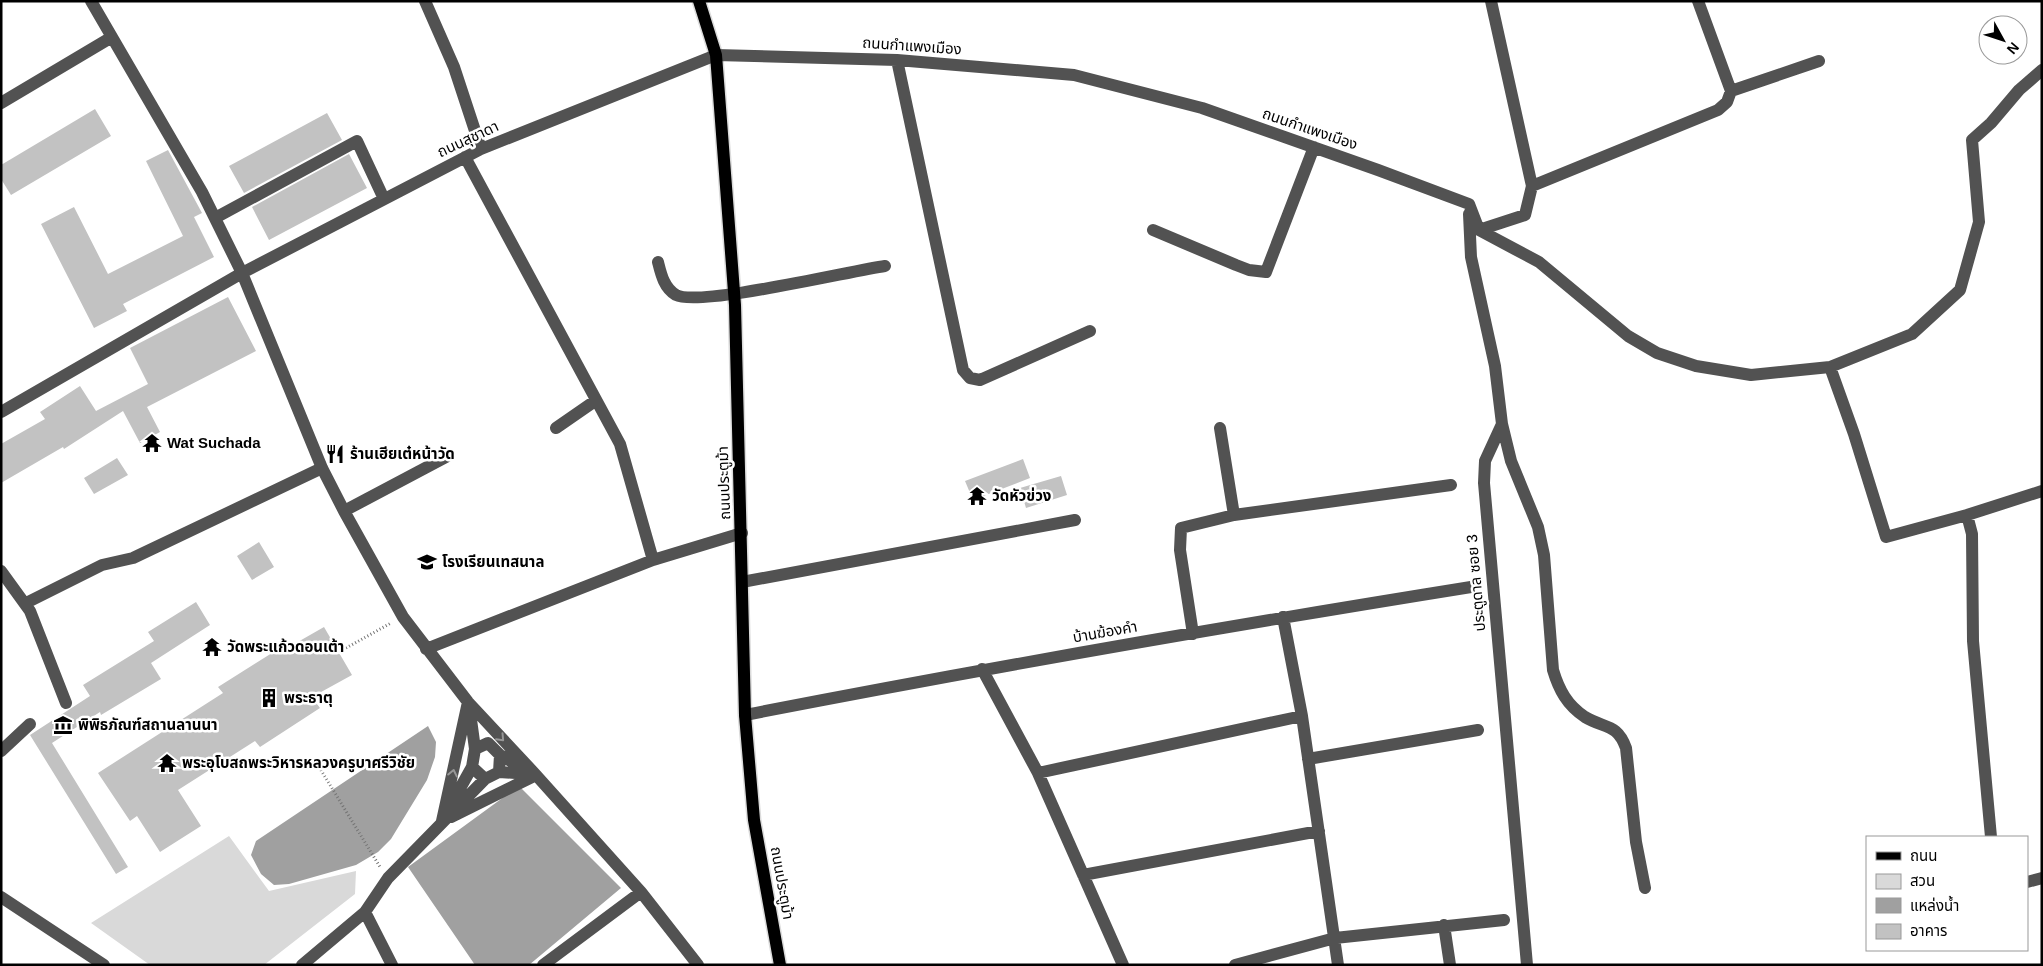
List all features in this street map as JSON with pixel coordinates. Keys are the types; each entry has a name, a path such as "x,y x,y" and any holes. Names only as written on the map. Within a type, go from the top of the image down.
{"main road":[{"name":"ถนนประตูม้า","path":"699,1 716,55 734,294 742,533 744,714 754,820 780,965"}],"street":[{"path":"91,1 202,192 242,273 322,468 403,617 468,702 642,892 698,965"},
{"path":"425,1 454,67 481,149"},
{"path":"1480,230 1525,215 1532,186 1490,1"},
{"path":"1532,186 1718,110 1726,102 1731,91 1698,1"},
{"path":"1,102 112,37"},
{"name":"ถนนสุชาดา","path":"1,412 242,273 481,149 716,55"},
{"name":"ถนนกำแพงเมือง","path":"716,55 897,60 1074,75 1202,108 1468,204"},
{"path":"897,60 963,370 970,378 980,380 1090,331"},
{"path":"1731,91 1819,61"},
{"path":"1468,204 1480,230 1539,262 1628,336 1657,353 1696,366 1751,376 1830,367 1912,334 1960,290 1979,222 1972,140 1991,123 2019,90 2042,70"},
{"path":"215,218 357,141 384,199"},
{"path":"1153,230 1249,270 1266,272 1314,147"},
{"path":"465,157 620,444 653,560"},
{"path":"1468,204 1471,257 1496,366 1502,424 1511,461 1538,528 1544,555 1553,670 1562,695 1571,706 1586,717 1615,730 1623,739 1626,748 1636,842 1646,888"},
{"path":"658,262 662,278 668,288 676,295 692,298 734,294 885,266"},
{"path":"1830,367 1854,434 1886,537 1968,515 2042,491"},
{"path":"556,428 596,401"},
{"name":"ประตูดาล ซอย 3","path":"1502,424 1485,461 1484,482 1527,965"},
{"path":"1220,428 1234,515"},
{"path":"344,511 446,457"},
{"path":"26,603 102,565 133,558 160,546 322,468"},
{"path":"1193,634 1180,528 1234,515 1451,485"},
{"path":"1968,515 1972,534 1973,642 1990,836"},
{"path":"742,582 1075,520"},
{"path":"426,649 653,560 742,533"},
{"path":"1,571 26,603 66,703"},
{"name":"บ้านฆ้องคำ","path":"744,714 982,669 1283,617 1471,587"},
{"path":"1283,617 1302,716 1338,965"},
{"path":"982,669 1038,773 1123,965"},
{"path":"468,702 488,743 500,755 536,775"},
{"path":"442,821 472,767 475,749 468,702"},
{"path":"442,821 468,702"},
{"path":"1038,773 1302,716"},
{"path":"1,751 30,724"},
{"path":"1308,759 1478,730"},
{"path":"475,749 488,743"},
{"path":"499,772 500,755"},
{"path":"472,767 485,778"},
{"path":"302,965 365,912 388,878 485,778 499,772 536,775"},
{"path":"442,821 536,775"},
{"path":"1083,875 1319,831"},
{"path":"2028,882 2042,878"},
{"path":"543,965 642,892"},
{"path":"1,897 104,965"},
{"path":"365,912 392,965"},
{"path":"1235,965 1335,938 1504,920"},
{"path":"1444,925 1450,965"}],"path":[{"path":"346,648 381,628"},
{"path":"319,768 378,863"}],"green space":[{"path":"229,836 269,891 356,871 355,894 264,965 150,965 91,923"}],"water":[{"path":"428,726 436,742 435,757 427,780 391,839 378,852 356,865 289,884 274,885 261,874 251,855 256,841"},
{"path":"519,786 621,888 529,965 475,965 408,867"}],"building":[{"path":"95,109 111,136 11,195 1,179 1,165"},
{"path":"327,113 342,140 244,193 229,166"},
{"path":"168,150 202,213 194,217 214,257 123,304 127,311 94,328 41,224 74,207 108,274 183,236 146,161"},
{"path":"349,154 367,188 269,240 252,207"},
{"path":"228,297 256,351 147,407 160,432 140,443 123,411 64,449 63,447 1,483 1,444 45,419 40,412 80,386 96,411 148,384 130,348"},
{"path":"117,458 128,475 94,494 84,478"},
{"path":"1023,459 1030,478 973,500 965,481"},
{"path":"1061,476 1067,495 1026,508 1020,488"},
{"path":"259,542 274,567 252,580 237,556"},
{"path":"196,602 210,625 151,663 161,679 101,715 100,712 52,743 128,867 116,874 30,735 90,696 83,685 154,641 148,632"},
{"path":"324,627 352,675 312,697 320,708 260,747 255,741 178,790 201,826 160,852 137,816 130,821 98,773 223,693 218,687 280,648 282,651"}],"place":[{"name":"Wat Suchada","path":"152,443"},
{"name":"ร้านเฮียเต๋หน้าวัด","path":"335,454"},
{"name":"วัดหัวข่วง","path":"977,496"},
{"name":"โรงเรียนเทสนาล","path":"427,562"},
{"name":"วัดพระแก้วดอนเต้า","path":"212,647"},
{"name":"พระธาตุ","path":"269,698"},
{"name":"พิพิธภัณฑ์สถานลานนา","path":"63,725"},
{"name":"พระอุโบสถพระวิหารหลวงครูบาศรีวิชัย","path":"167,763"}]}
